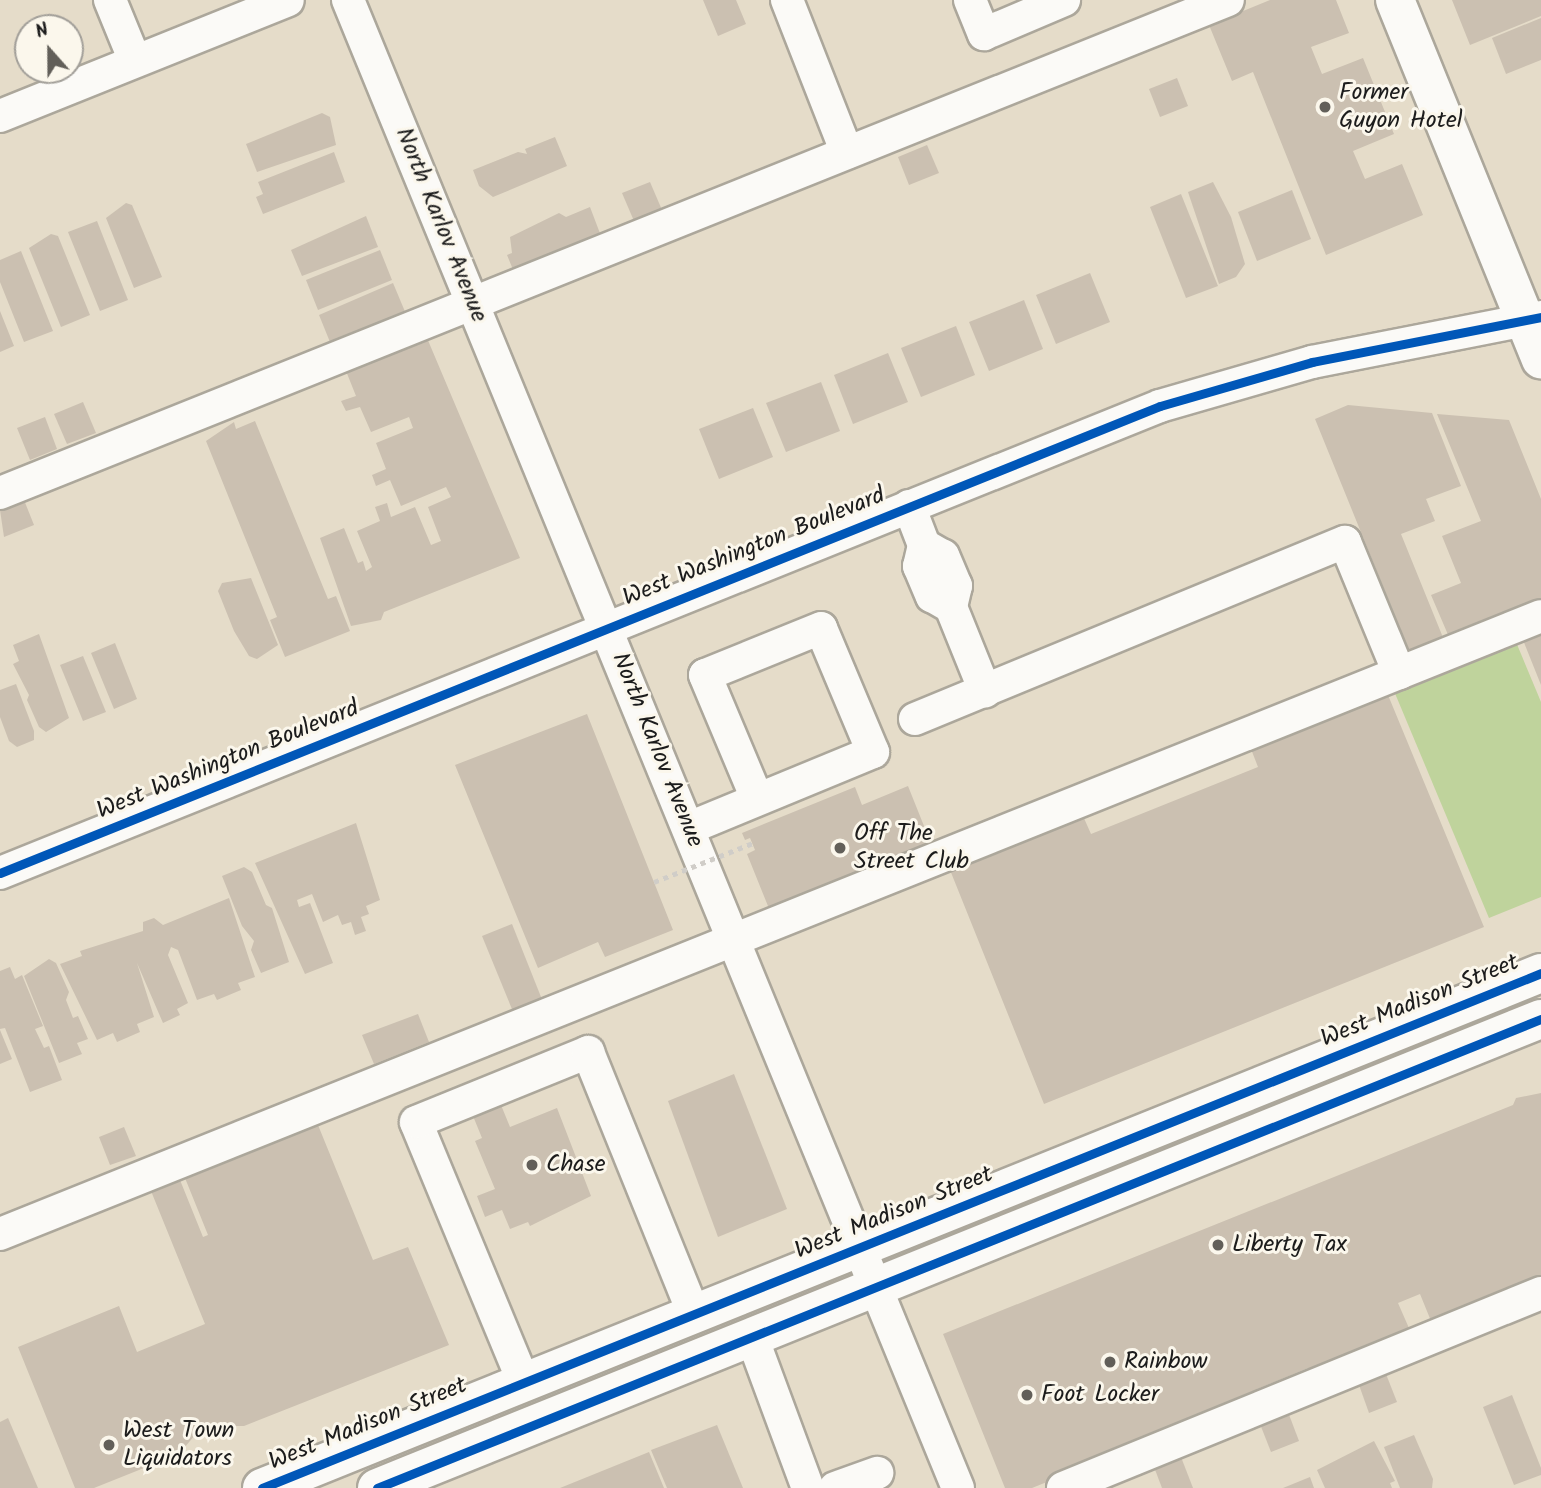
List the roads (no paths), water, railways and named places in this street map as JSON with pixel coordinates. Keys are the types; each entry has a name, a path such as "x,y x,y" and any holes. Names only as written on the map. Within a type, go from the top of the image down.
{"main road":[{"path":"1395,0 1443,116 1533,318 1541,360"},
{"name":"West Madison Street","path":"377,1488 752,1337 868,1267 1541,973"},
{"name":"West Madison Street","path":"262,1488 694,1314 868,1267 1541,1019"}],"street":[{"path":"110,0 135,61"},
{"path":"0,116 288,0"},
{"name":"North Karlov Avenue","path":"348,0 958,1488"},
{"path":"787,0 847,153"},
{"path":"970,0 984,34 1063,0"},
{"path":"0,493 1228,0"},
{"name":"West Washington Boulevard","path":"0,873 1160,406 1236,381 1533,318"},
{"path":"909,506 924,545 919,566 932,596 951,607 985,691"},
{"path":"915,719 1345,542 1399,673"},
{"path":"0,1234 1541,617"},
{"path":"689,828 873,752 821,628 705,676 757,799"},
{"path":"524,1382 416,1122 588,1052 694,1314"},
{"path":"1063,1488 1541,1293"},
{"path":"752,1337 808,1488"},
{"path":"835,1488 877,1473"}],"place":[{"name":"Former Guyon Hotel","path":"1325,107"},
{"name":"Off The Street Club","path":"840,848"},
{"name":"Chase","path":"532,1165"},
{"name":"Liberty Tax","path":"1218,1245"},
{"name":"Rainbow","path":"1110,1362"},
{"name":"Foot Locker","path":"1027,1395"},
{"name":"West Town Liquidators","path":"109,1445"}]}
